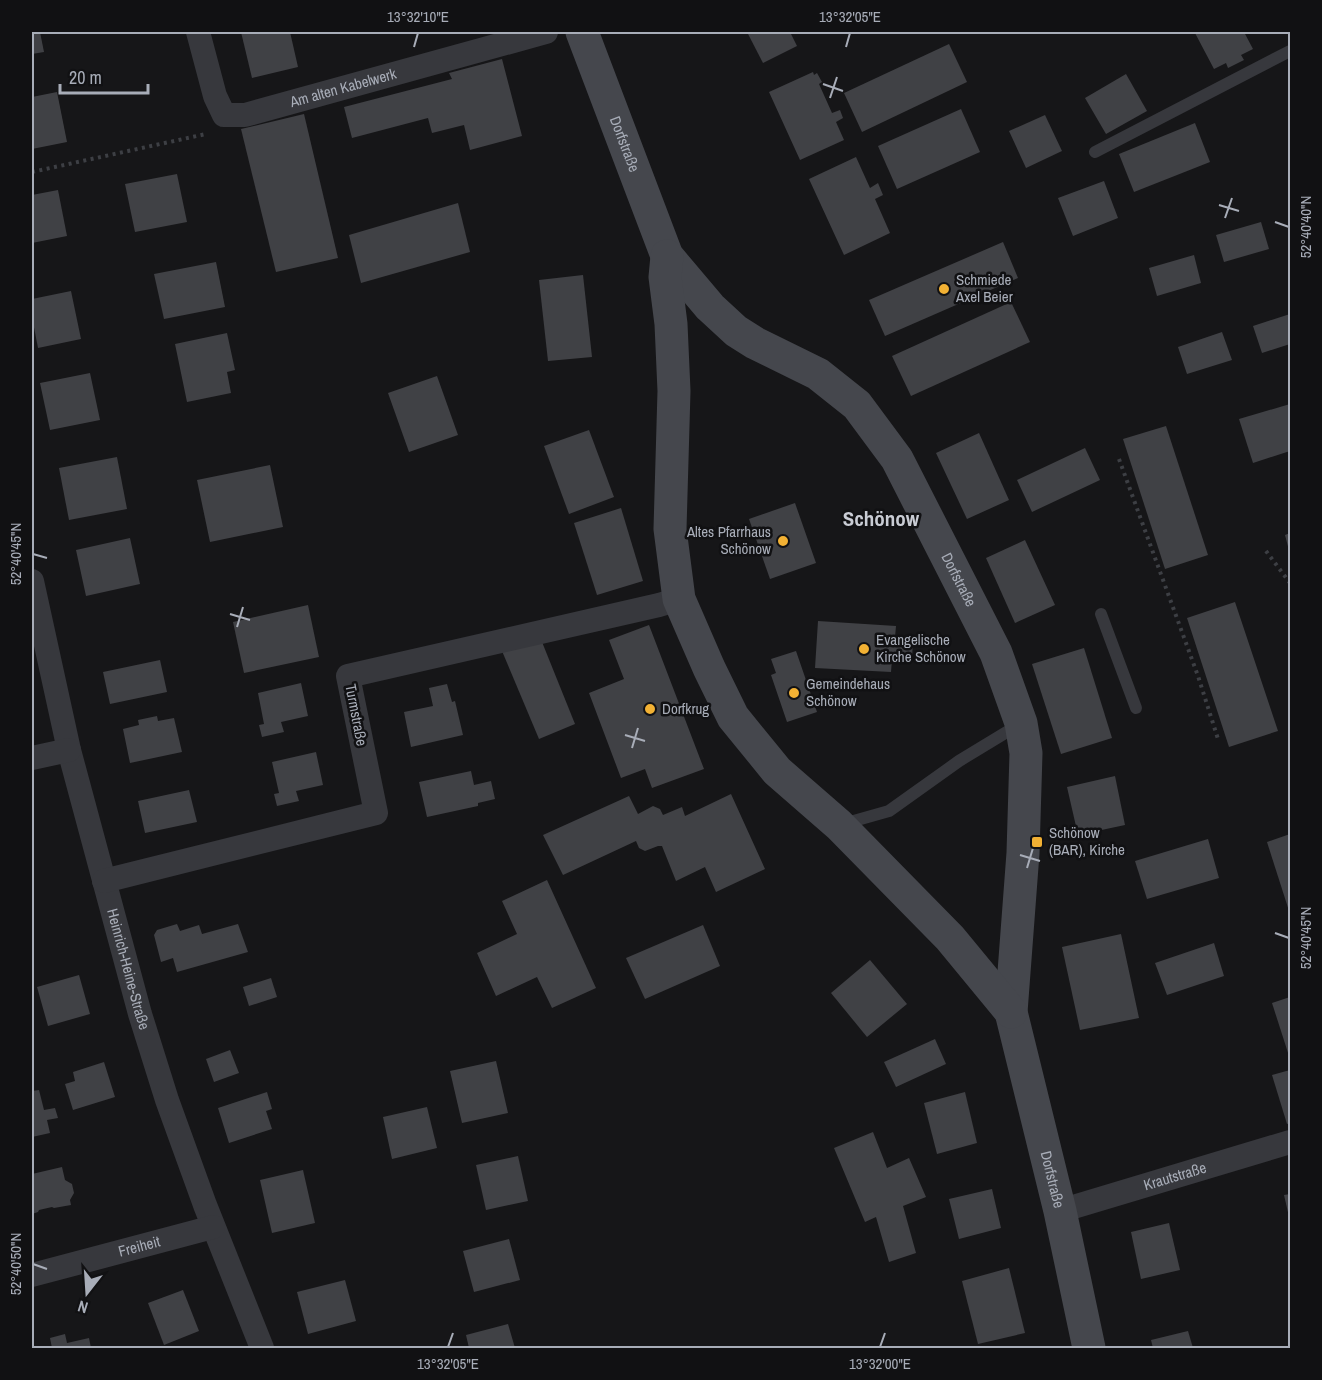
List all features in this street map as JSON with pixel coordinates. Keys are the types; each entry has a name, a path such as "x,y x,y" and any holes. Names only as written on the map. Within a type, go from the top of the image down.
{"main road":[{"name":"Dorfstraße","path":"582,32 667,256 710,307 736,331 818,374 857,405 897,459 996,653 1021,723 1026,753 1024,831 1011,1012 1060,1211 1089,1348"},
{"name":"Dorfstraße","path":"667,256 665,277 671,324 674,391 670,529 679,599 709,668 733,717 777,771 839,825 950,938 1011,1012"}],"street":[{"path":"198,32 215,96 224,115"},
{"name":"Am alten Kabelwerk","path":"224,115 245,115 546,32"},
{"name":"Heinrich-Heine-Straße","path":"32,581 69,750 140,1014 167,1100 213,1227 262,1348"},
{"name":"Turmstraße","path":"104,881 376,813 348,676 679,599"},
{"path":"32,758 69,750"},
{"name":"Krautstraße","path":"1060,1211 1290,1142"},
{"name":"Freiheit","path":"32,1275 213,1227"}],"lane":[{"path":"1095,152 1290,51"},
{"path":"1101,614 1136,708"},
{"path":"839,825 889,811 959,761 1021,723"}],"path":[{"path":"32,172 206,134 224,115"},
{"path":"1119,459 1194,665 1218,739"},
{"path":"1266,551 1290,583"}],"building":[{"path":"32,32 40,32 44,52 32,54"},
{"path":"241,32 290,32 298,67 252,78"},
{"path":"747,32 790,32 797,46 763,63"},
{"path":"1244,32 1253,49 1241,55 1244,60 1228,68 1226,63 1214,69 1195,33"},
{"path":"949,44 967,82 862,132 844,93"},
{"path":"502,59 522,136 470,150 464,125 432,133 428,118 352,138 344,107 452,79 449,73"},
{"path":"813,72 814,75 817,73 822,82 819,84 832,113 840,110 843,118 836,122 844,140 800,160 769,92"},
{"path":"1126,74 1147,111 1106,134 1085,98"},
{"path":"57,92 67,142 32,149 32,97"},
{"path":"961,109 980,152 897,189 878,146"},
{"path":"304,114 338,258 276,272 241,129"},
{"path":"1045,115 1062,151 1026,168 1009,131"},
{"path":"1195,123 1210,162 1134,192 1119,154"},
{"path":"856,157 870,188 878,183 883,195 875,199 890,233 844,255 809,179"},
{"path":"177,174 187,222 135,232 125,184"},
{"path":"1104,181 1118,218 1073,236 1058,198"},
{"path":"58,190 67,236 32,243 32,195"},
{"path":"458,203 470,252 361,283 349,235"},
{"path":"1261,222 1269,249 1224,262 1216,235"},
{"name":"Schmiede Axel Beier","path":"1003,242 1018,278 885,336 869,300"},
{"path":"1194,255 1201,283 1157,296 1149,268"},
{"path":"216,262 225,307 164,319 154,274"},
{"path":"583,275 592,357 548,361 539,280"},
{"path":"71,291 81,339 38,348 32,317 32,299"},
{"path":"1011,302 1030,342 911,396 892,356"},
{"path":"1290,314 1290,344 1262,353 1253,326"},
{"path":"1222,332 1232,360 1187,374 1178,347"},
{"path":"227,333 235,370 227,372 231,393 187,402 175,344"},
{"path":"90,373 100,420 50,430 40,383"},
{"path":"437,376 458,435 409,452 388,393"},
{"path":"1290,404 1290,451 1253,463 1239,419"},
{"path":"1166,426 1208,555 1165,569 1123,439"},
{"path":"589,430 614,497 569,514 544,446"},
{"path":"979,433 1009,500 967,519 936,453"},
{"path":"1085,448 1100,480 1032,512 1017,480"},
{"path":"117,457 127,509 69,520 59,468"},
{"path":"270,465 283,527 210,542 197,480"},
{"name":"Altes Pfarrhaus Schönow","path":"795,503 816,563 770,579 749,519"},
{"path":"621,508 643,581 597,595 574,523"},
{"path":"1290,533 1290,554 1285,535"},
{"path":"130,538 140,584 86,596 76,550"},
{"path":"1025,540 1055,605 1015,623 986,558"},
{"path":"1235,602 1278,731 1229,747 1187,618"},
{"path":"308,605 319,657 244,673 233,622"},
{"name":"Evangelische Kirche Schönow","path":"818,621 896,626 895,637 913,638 912,660 892,659 891,672 815,668"},
{"path":"649,625 704,769 652,788 645,769 621,778 589,693 624,679 609,640"},
{"path":"542,642 575,724 539,739 502,651"},
{"path":"1084,648 1112,738 1061,754 1032,664"},
{"name":"Gemeindehaus Schönow","path":"796,651 817,712 787,722 771,675 776,673 771,659"},
{"path":"160,660 167,692 110,704 103,672"},
{"path":"301,683 308,716 281,722 284,732 262,737 259,725 264,724 258,693"},
{"path":"447,684 452,702 455,701 463,735 411,747 404,712 433,706 429,688"},
{"path":"157,716 158,721 174,718 182,752 130,763 123,729 139,725 138,720"},
{"path":"316,752 323,785 296,791 299,801 277,806 274,794 279,793 272,762"},
{"path":"471,771 474,785 491,781 495,799 478,803 478,806 427,817 419,782"},
{"path":"1115,776 1125,825 1078,835 1067,787"},
{"path":"189,790 197,822 145,833 138,801"},
{"path":"731,794 765,869 716,892 705,867 676,881 662,846 645,851 639,848 636,841 563,875 543,835 629,796 638,814 653,806 660,809 663,815 682,807 685,816"},
{"path":"1290,834 1290,914 1267,842"},
{"path":"1208,839 1219,878 1147,899 1135,861"},
{"path":"547,880 596,988 552,1008 537,977 496,996 477,953 517,934 502,901"},
{"path":"177,924 180,931 199,925 202,934 238,924 248,952 177,972 173,958 161,962 154,935 157,930"},
{"path":"703,925 720,966 645,999 626,958"},
{"path":"1121,934 1139,1018 1080,1030 1062,947"},
{"path":"1214,943 1224,976 1167,995 1155,963"},
{"path":"870,960 907,1004 867,1037 831,993"},
{"path":"79,975 90,1014 48,1026 37,987"},
{"path":"271,978 277,997 249,1006 243,987"},
{"path":"1290,997 1290,1059 1272,1003"},
{"path":"935,1039 946,1064 896,1087 884,1062"},
{"path":"230,1050 239,1073 214,1082 206,1059"},
{"path":"496,1061 508,1113 462,1123 450,1071"},
{"path":"104,1062 115,1097 73,1110 65,1084 75,1081 73,1072"},
{"path":"1290,1070 1290,1123 1287,1124 1272,1075"},
{"path":"39,1090 44,1110 55,1108 58,1118 47,1120 50,1133 32,1137 32,1091"},
{"path":"267,1092 272,1109 266,1111 272,1129 229,1143 218,1108"},
{"path":"965,1092 977,1143 937,1154 924,1103"},
{"path":"427,1107 437,1148 392,1159 383,1117"},
{"path":"873,1132 887,1168 909,1158 926,1197 903,1206 916,1253 889,1262 876,1217 865,1222 834,1148"},
{"path":"518,1156 528,1201 486,1210 476,1165"},
{"path":"62,1167 65,1180 72,1184 74,1193 70,1200 71,1205 39,1210 32,1214 32,1174"},
{"path":"303,1170 315,1223 272,1233 260,1180"},
{"path":"992,1189 1001,1228 959,1239 949,1199"},
{"path":"1290,1194 1290,1221 1284,1195"},
{"path":"1169,1223 1180,1270 1141,1279 1131,1232"},
{"path":"509,1239 520,1280 474,1292 463,1251"},
{"path":"1009,1268 1025,1333 978,1344 962,1281"},
{"path":"345,1280 356,1321 308,1334 297,1292"},
{"path":"183,1290 199,1331 164,1345 148,1303"},
{"path":"508,1324 515,1348 469,1348 466,1335"},
{"path":"1188,1331 1193,1348 1153,1348 1151,1340"},
{"path":"65,1334 67,1343 89,1338 91,1348 52,1348 50,1338"}],"place":[{"name":"Schmiede Axel Beier","path":"944,289"},
{"name":"Altes Pfarrhaus Schönow","path":"783,541"},
{"name":"Evangelische Kirche Schönow","path":"864,649"},
{"name":"Gemeindehaus Schönow","path":"794,693"},
{"name":"Dorfkrug","path":"650,709"},
{"name":"Schönow (BAR), Kirche","path":"1037,842"}],"district":[{"name":"Schönow","path":"881,519"}]}
